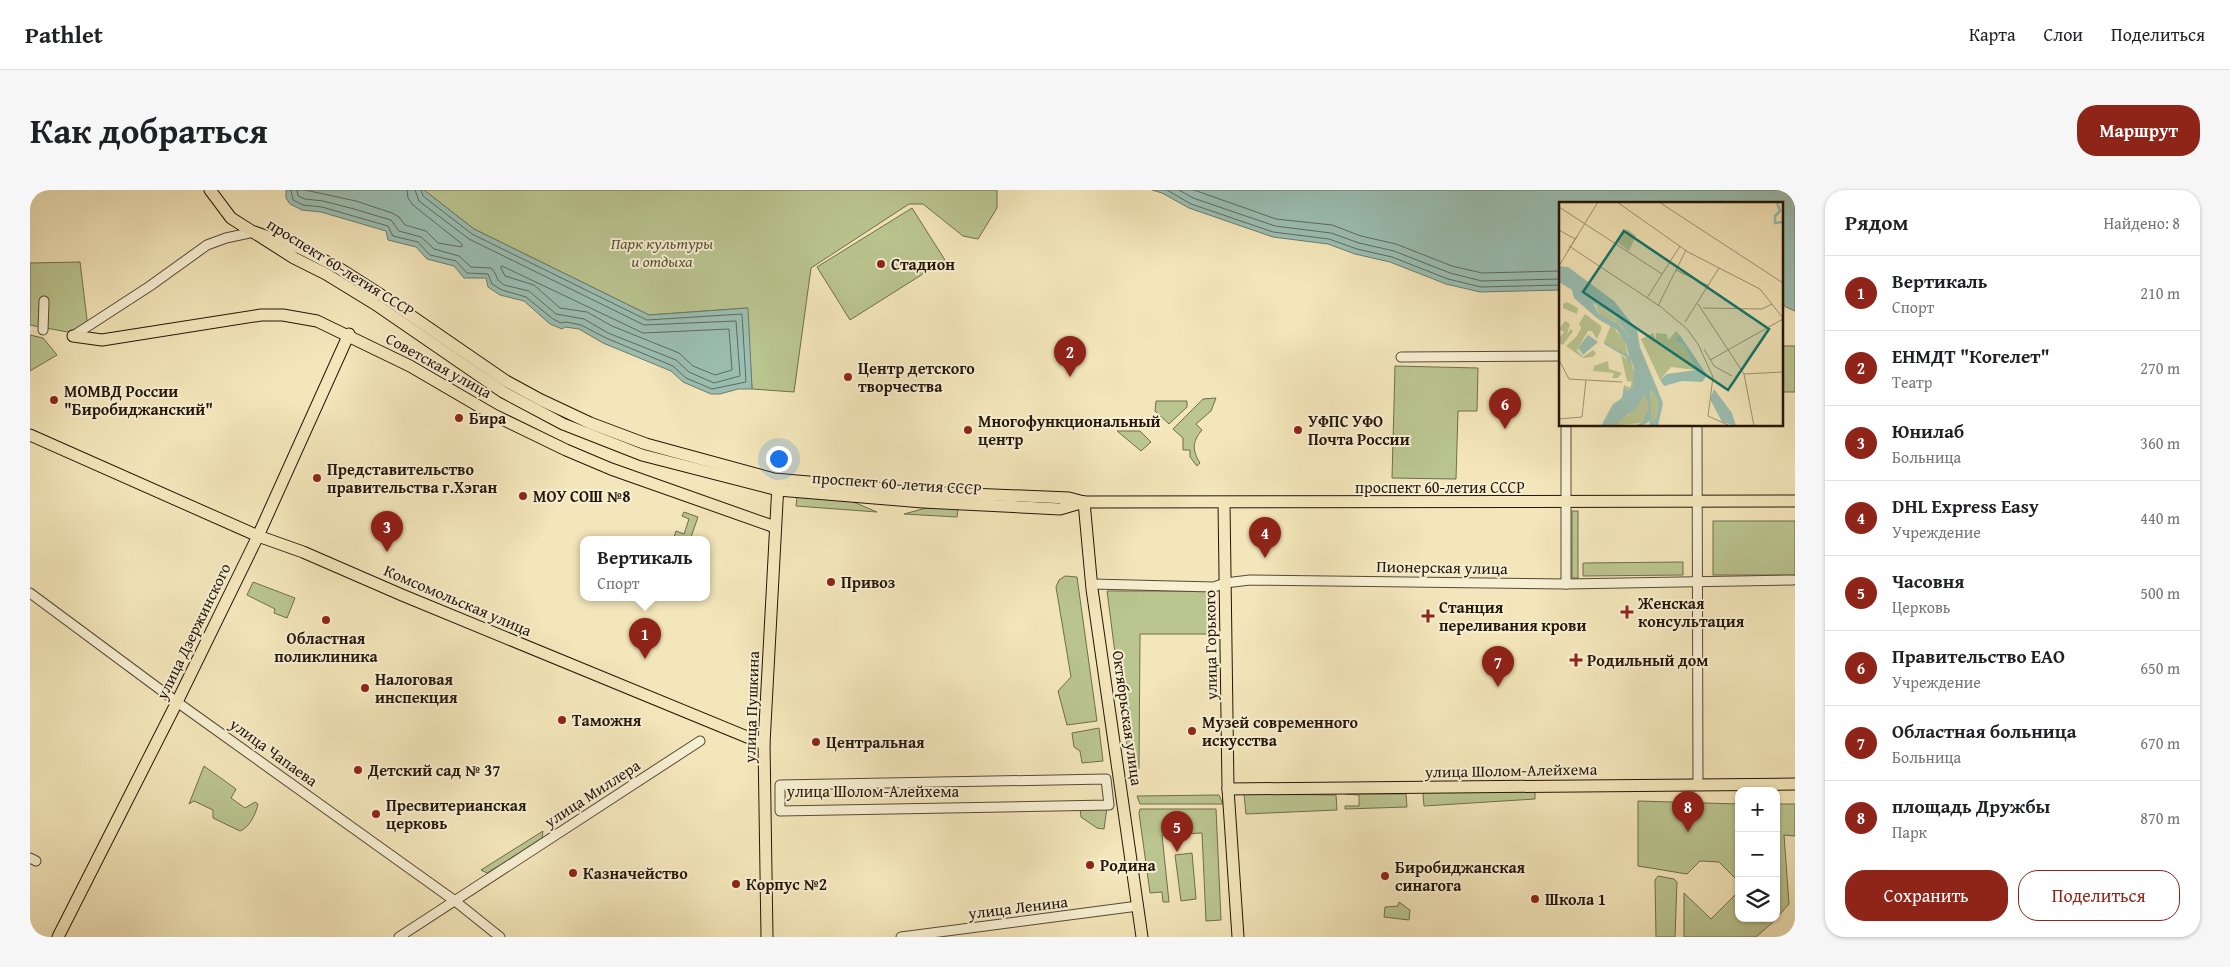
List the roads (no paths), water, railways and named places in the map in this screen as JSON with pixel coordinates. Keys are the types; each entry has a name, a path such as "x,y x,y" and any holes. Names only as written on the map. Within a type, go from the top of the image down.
{"main road":[{"name":"проспект 60-летия СССР","path":"210,190 231,218 294,258 378,299 506,380 575,416 646,444 720,465 793,492 923,502 1060,509 1084,502"},
{"name":"Советская улица","path":"74,336 102,340 261,315 317,321 349,334 410,366 494,415 566,450 628,475 775,527"},
{"name":"улица Дзержинского","path":"58,937 177,702 258,536 349,334"},
{"name":"Комсомольская улица","path":"30,435 258,536 303,552 402,595 764,744"},
{"name":"проспект 60-летия СССР","path":"778,485 1069,498 1084,502 1698,503 1795,501"},
{"name":"улица Пушкина","path":"767,937 764,744 778,485"},
{"name":"Октябрьская улица","path":"1084,502 1092,584 1142,937"},
{"name":"улица Горького","path":"1224,502 1228,789 1238,937"},
{"name":"улица Шолом-Алейхема","path":"1228,789 1795,784"}],"street":[{"path":"74,336 150,286 207,245 226,238 254,232"},
{"path":"43,330 44,301"},
{"path":"1401,357 1559,356"},
{"path":"1566,426 1566,584"},
{"path":"1698,426 1698,785"},
{"name":"Пионерская улица","path":"1092,584 1214,587 1225,583 1250,580 1566,584 1793,580"},
{"name":"улица Чапаева","path":"30,593 177,702 455,901 500,937"},
{"name":"улица Миллера","path":"399,937 700,740"},
{"name":"улица Шолом-Алейхема","path":"1106,779 1109,805 780,811 780,785 1106,779"},
{"name":"улица Ленина","path":"901,937 1138,906"}],"water":[{"path":"286,190 424,190 474,229 649,315 748,308 752,389 738,389 720,394 711,394 683,382 671,371 603,343 579,329 565,327 562,329 550,324 524,301 500,295 488,287 486,278 464,278 454,266 427,259 416,247 388,240 386,231 321,212 302,210 290,204 286,198"},
{"path":"1152,190 1795,190 1795,311 1782,304 1782,202 1559,202 1559,290 1480,292 1446,284 1390,262 1355,254 1328,244 1273,237 1189,208 1162,193"}],"place":[{"name":"Стадион","path":"881,264"},
{"name":"Центр детского творчества","path":"848,377"},
{"name":"ЕНМДТ \"Когелет\"","path":"1070,377"},
{"name":"МОМВД России \"Биробиджанский\"","path":"54,400"},
{"name":"Бира","path":"459,418"},
{"name":"Правительство ЕАО","path":"1505,429"},
{"name":"Многофункциональный центр","path":"968,430"},
{"name":"УФПС УФО Почта России","path":"1298,430"},
{"name":"Представительство правительства г.Хэган","path":"317,478"},
{"name":"МОУ СОШ №8","path":"523,496"},
{"name":"Юнилаб","path":"387,552"},
{"name":"DHL Express Easy","path":"1265,558"},
{"name":"Привоз","path":"831,582"},
{"name":"Женская консультация","path":"1627,612"},
{"name":"Станция переливания крови","path":"1428,616"},
{"name":"Областная поликлиника","path":"326,620"},
{"name":"Вертикаль","path":"645,659"},
{"name":"Родильный дом","path":"1576,660"},
{"name":"Областная больница","path":"1498,687"},
{"name":"Налоговая инспекция","path":"365,688"},
{"name":"Таможня","path":"562,720"},
{"name":"Музей современного искусства","path":"1192,731"},
{"name":"Центральная","path":"816,742"},
{"name":"Детский сад № 37","path":"358,770"},
{"name":"Пресвитерианская церковь","path":"376,814"},
{"name":"площадь Дружбы","path":"1688,832"},
{"name":"Часовня","path":"1177,852"},
{"name":"Родина","path":"1090,865"},
{"name":"Казначейство","path":"573,873"},
{"name":"Биробиджанская синагога","path":"1385,876"},
{"name":"Корпус №2","path":"736,884"},
{"name":"Школа 1","path":"1535,899"}],"park label":[{"name":"Парк культуры и отдыха","path":"662,252"}]}
